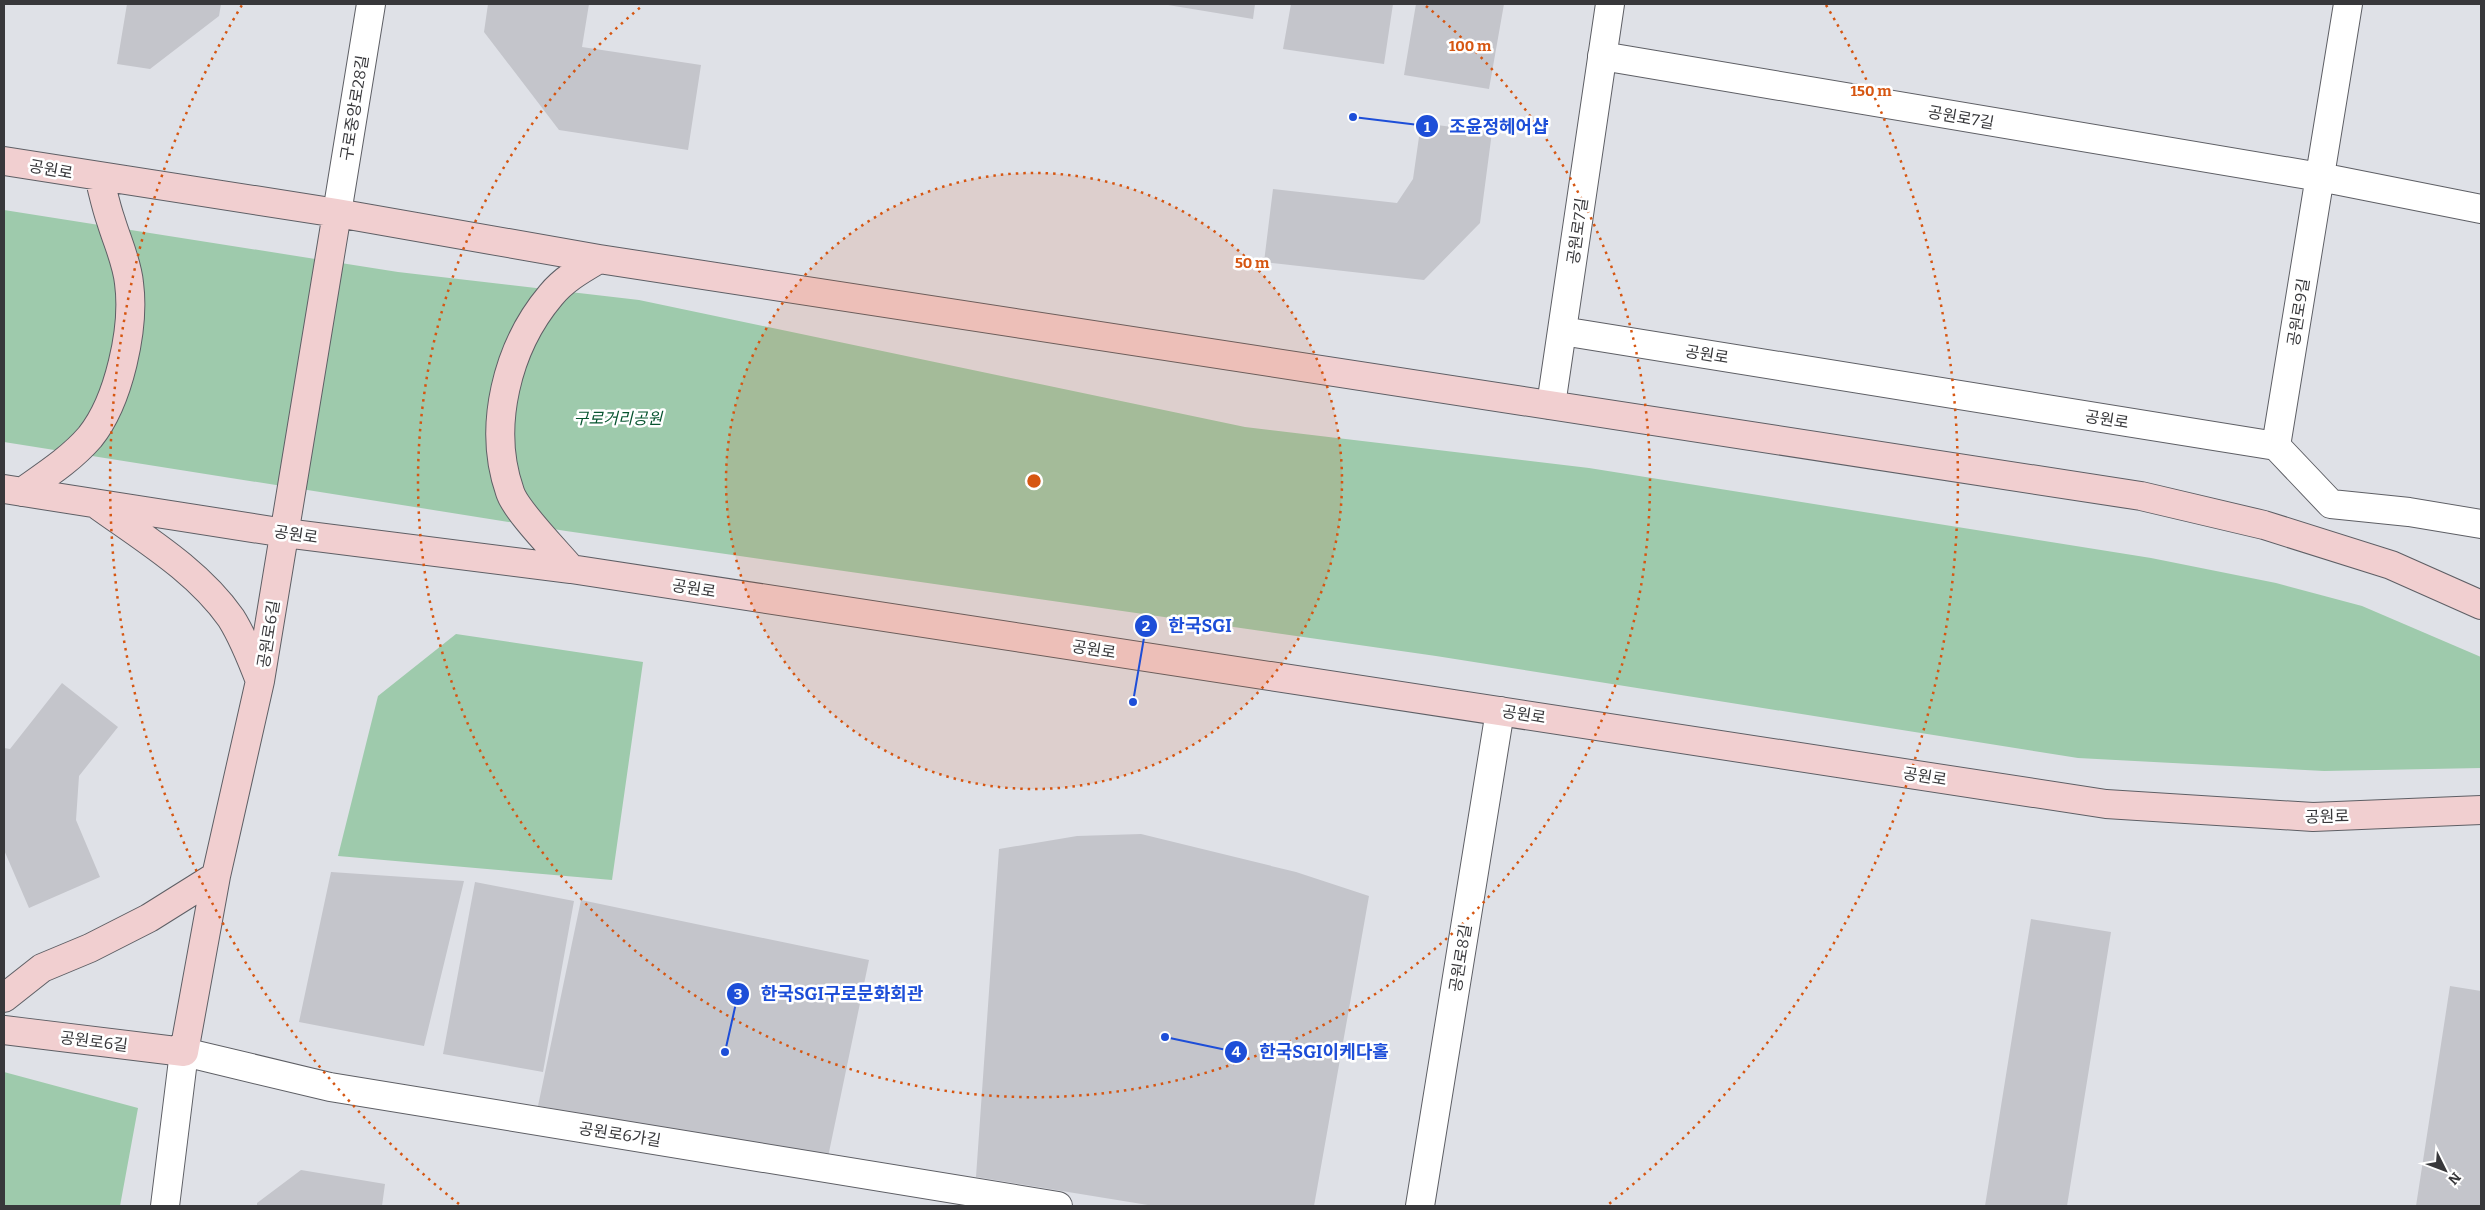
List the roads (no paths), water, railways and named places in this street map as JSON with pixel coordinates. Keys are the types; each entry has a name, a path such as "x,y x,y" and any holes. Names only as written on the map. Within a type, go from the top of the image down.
{"main road":[{"name":"공원로","path":"4,161 337,213 599,259 2140,496 2264,525 2391,565 2481,605"},
{"name":"공원로","path":"13,490 71,457 91,435 106,409 117,382 126,346 130,311 129,283 99,177"},
{"name":"공원로6길","path":"4,1030 184,1052 216,876 260,681 337,213"},
{"path":"571,569 510,494 500,453 503,409 513,358 531,322 551,294 574,274 599,259"},
{"name":"공원로","path":"13,490 285,533 571,569 2106,804 2313,817 2481,810"},
{"path":"96,504 157,548 196,580 230,618 260,681"},
{"path":"4,998 42,968 90,948 149,918 216,876"}],"street":[{"name":"구로중앙로28길","path":"337,213 371,4"},
{"name":"공원로7길","path":"1551,405 1610,4"},
{"name":"공원로9길","path":"2276,446 2348,4"},
{"name":"공원로7길","path":"1602,56 2320,178"},
{"path":"2320,178 2481,209"},
{"name":"공원로","path":"1562,331 2276,446"},
{"path":"2276,446 2331,504 2409,512 2481,524"},
{"name":"공원로8길","path":"1420,1206 1500,711"},
{"name":"공원로6길","path":"164,1206 184,1052"},
{"name":"공원로6가길","path":"184,1052 330,1087 1058,1206"}],"place":[{"name":"조윤정헤어샵","path":"1353,117"},
{"name":"한국SGI","path":"1133,702"},
{"name":"한국SGI이케다홀","path":"1165,1037"},
{"name":"한국SGI구로문화회관","path":"725,1052"}],"park label":[{"name":"구로거리공원","path":"618,418"}]}
